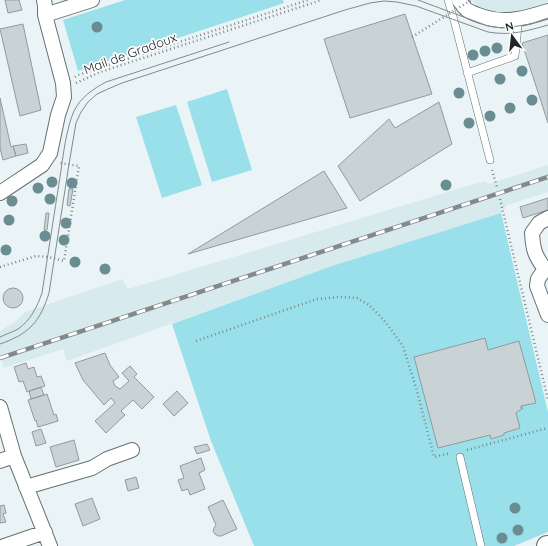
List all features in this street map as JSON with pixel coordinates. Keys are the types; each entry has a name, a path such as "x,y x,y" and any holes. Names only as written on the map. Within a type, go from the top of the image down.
{"street":[{"path":"0,193 36,170 47,160 50,153 58,115 69,81 45,15 44,0"},
{"path":"45,15 92,0"},
{"path":"459,0 466,9 477,15 492,20 518,20 548,11"},
{"path":"548,218 539,224 532,233 533,247 539,261 546,269 538,279 537,286 548,315"},
{"path":"0,408 14,456 50,546"},
{"path":"26,487 92,468 107,459 132,450"},
{"path":"0,461 14,456"},
{"path":"4,546 44,532"}],"lane":[{"path":"448,0 490,160"},
{"path":"467,73 515,56 518,20"},
{"path":"460,457 481,546"}],"path":[{"name":"Mail de Gradoux","path":"69,81 78,75 308,0"},
{"name":"Mail de Gradoux","path":"69,81 77,83 100,72 322,0"},
{"path":"412,37 472,0"},
{"path":"490,160 497,187"},
{"path":"0,267 36,256 64,261 79,166 57,163"},
{"path":"500,199 548,400"},
{"path":"196,341 317,299 341,297 357,298 369,305 388,324 403,346 415,384 434,457"},
{"path":"468,450 548,428"}],"shaded area":[{"path":"125,0 283,0 284,3 78,71 63,20"},
{"path":"472,0 548,0 548,2 519,12 494,13 478,7"},
{"path":"227,89 252,170 212,182 187,102"},
{"path":"176,105 202,185 162,198 136,117"},
{"path":"548,165 548,192 507,205 501,213 332,266 67,361 63,349 4,368 0,354 0,331 16,321 25,312 122,279 128,289 484,181 489,184"},
{"path":"501,213 548,412 548,532 514,546 254,546 211,441 172,324 332,266"}],"building":[{"path":"5,0 19,0 22,10 8,13"},
{"path":"405,14 432,94 350,118 324,39"},
{"path":"23,24 41,110 20,116 0,29"},
{"path":"548,35 548,123 522,43"},
{"path":"0,98 11,147 13,146 16,156 3,160 0,148"},
{"path":"439,102 452,144 360,201 338,166 389,119 395,128"},
{"path":"26,144 28,153 16,156 13,146"},
{"path":"324,171 347,208 188,254"},
{"path":"69,189 73,189 70,206 67,205"},
{"path":"548,198 548,210 523,218 520,207"},
{"path":"46,213 49,213 47,230 44,230"},
{"path":"13,288 20,291 23,298 20,305 13,308 6,305 3,298 6,291"},
{"path":"485,338 488,350 519,341 536,403 521,406 521,408 523,408 516,413 520,428 491,439 490,435 438,448 414,357"},
{"path":"105,353 110,365 119,377 113,381 115,386 120,389 129,381 122,373 130,366 137,374 134,377 154,397 142,409 133,400 121,411 125,415 106,433 95,421 115,403 111,398 104,405 83,380 75,363"},
{"path":"26,363 28,369 34,367 37,377 41,376 45,386 27,392 23,381 19,382 14,367"},
{"path":"41,387 44,395 31,399 29,391"},
{"path":"177,391 188,403 174,416 163,404"},
{"path":"47,394 54,415 56,414 58,421 38,427 28,400"},
{"path":"41,429 46,443 36,446 32,432"},
{"path":"74,440 79,460 56,467 50,447"},
{"path":"207,444 210,450 197,454 194,447"},
{"path":"201,458 205,470 199,473 205,489 190,495 188,489 182,491 178,480 184,478 180,466"},
{"path":"136,477 139,488 128,491 125,480"},
{"path":"92,498 100,519 83,526 75,504"},
{"path":"223,500 237,529 218,536 213,531 216,525 208,507"},
{"path":"4,505 6,513 3,514 6,522 0,523 0,506"}],"tram line":[{"path":"418,0 488,26 502,28 531,24 548,18"},
{"path":"0,344 19,336 32,326 42,312 46,303 49,293 76,123 88,102 97,94 122,83 370,3 384,1 416,6 488,32 496,33 518,32 548,25"},
{"path":"0,337 18,329 27,322 36,308 42,293 67,135 71,118 80,102 92,91 106,82 229,42"}],"railway":[{"path":"0,358 548,177"}]}
